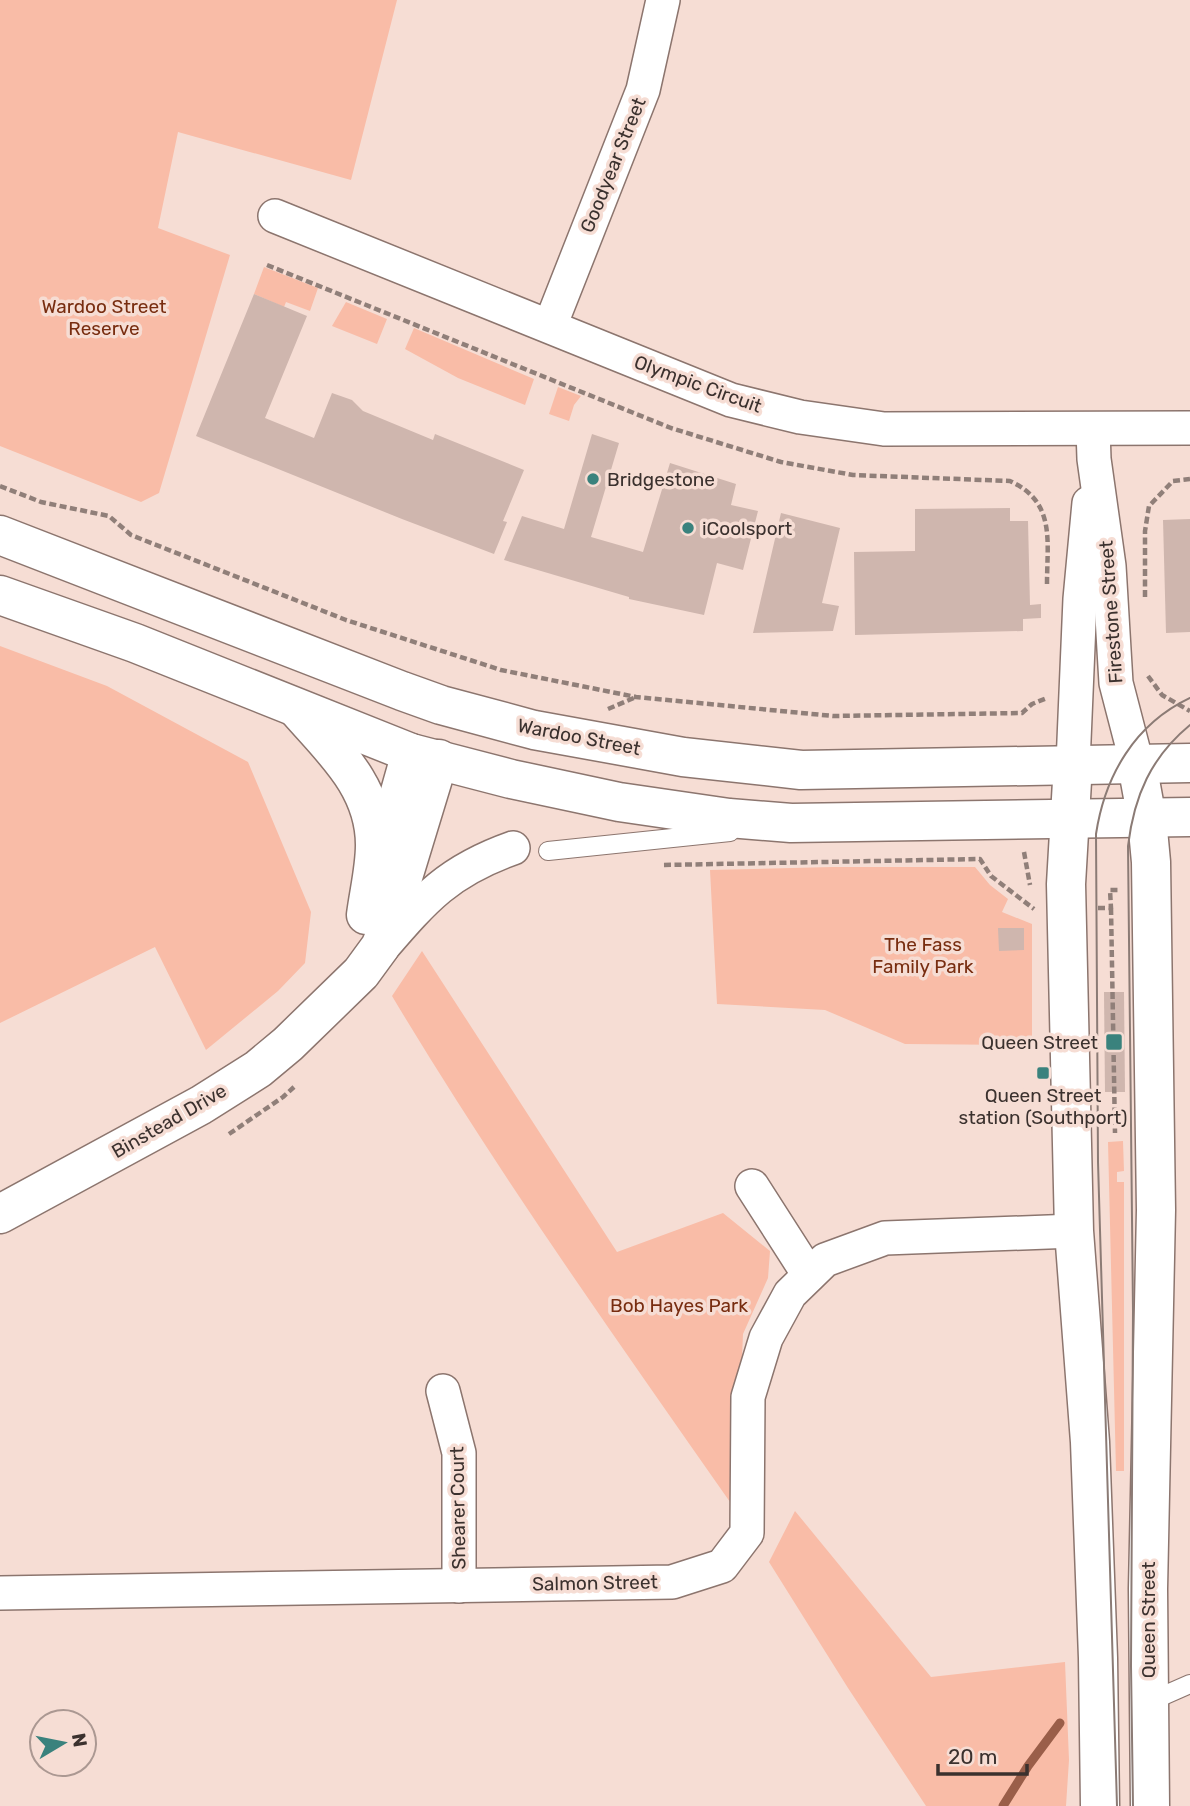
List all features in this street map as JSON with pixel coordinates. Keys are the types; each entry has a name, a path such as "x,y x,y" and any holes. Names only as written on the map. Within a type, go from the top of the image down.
{"street":[{"name":"Goodyear Street","path":"550,326 643,90 663,0"},
{"name":"Olympic Circuit","path":"275,216 731,400 800,417 884,429 1094,444 1190,428"},
{"name":"Firestone Street","path":"1094,444 1110,566 1116,683 1137,764"},
{"name":"Firestone Street","path":"1073,764 1061,690 1082,574 1094,444"},
{"name":"Wardoo Street","path":"0,535 441,705 534,730 683,757 801,770 1190,763"},
{"path":"0,595 135,643 299,710 425,756 511,779 619,802 729,818 817,824 1190,817"},
{"path":"425,756 441,705"},
{"name":"Binstead Drive","path":"299,710 350,768 368,801 374,825 375,846 366,915"},
{"name":"Binstead Drive","path":"324,1009 348,971 425,756"},
{"name":"Binstead Drive","path":"369,964 386,933 425,756"},
{"path":"1073,764 1066,884 1074,1231 1090,1442 1100,1806"},
{"name":"Queen Street","path":"1137,764 1147,818 1152,889 1156,1210 1149,1478 1150,1806"},
{"name":"Binstead Drive","path":"0,1214 201,1105 268,1060 369,964 417,908 448,879 480,861 513,848"},
{"path":"752,1186 809,1275"},
{"name":"Salmon Street","path":"0,1593 672,1582 722,1566 747,1533 748,1398 766,1338 790,1294 825,1259 885,1238 1074,1231"},
{"name":"Shearer Court","path":"443,1391 459,1453 459,1586"}],"lane":[{"path":"548,851 817,824"},
{"path":"1149,1702 1190,1684"}],"path":[{"path":"267,265 671,428 781,462 853,475 1010,481 1032,494 1046,519 1047,593"},
{"path":"1145,610 1145,531 1149,506 1173,481 1190,479"},
{"path":"0,486 41,502 109,516 131,535 346,620 515,673 636,697 833,716 1022,713 1032,704 1061,690"},
{"path":"1147,667 1148,676 1162,695 1190,711"},
{"path":"1116,683 1148,676"},
{"path":"1044,698 1061,690"},
{"path":"662,865 980,859 991,876 1035,910"},
{"path":"1115,1133 1110,890 1128,889"},
{"path":"1095,908 1111,908"},
{"path":"229,1133 283,1097 301,1081"}],"green space":[{"name":"Wardoo Street Reserve","path":"0,0 397,0 351,180 178,132 158,228 230,255 159,493 141,502 0,446"},
{"path":"264,267 318,288 310,311 286,302 284,307 254,294"},
{"path":"346,302 387,319 377,344 332,326"},
{"path":"414,328 534,379 525,405 458,378 405,349"},
{"path":"558,387 581,396 574,405 569,421 549,414"},
{"path":"0,646 107,686 248,762 311,912 305,963 278,991 206,1050 155,947 0,1023"},
{"name":"The Fass Family Park","path":"975,867 990,885 1008,899 1002,912 1032,924 1032,1045 905,1044 825,1010 717,1004 710,870"},
{"name":"Bob Hayes Park","path":"422,951 617,1252 723,1213 770,1251 768,1278 743,1334 738,1451 730,1502 514,1189 392,996"},
{"path":"1123,1141 1124,1171 1117,1172 1117,1182 1124,1182 1124,1471 1116,1471 1108,1142"},
{"path":"795,1511 931,1677 1065,1662 1069,1760 1066,1806 926,1806 769,1562"}],"building":[{"path":"254,294 307,316 265,418 314,438 332,393 352,400 363,411 433,440 435,434 524,470 503,521 507,522 494,554 196,436"},
{"path":"592,434 619,443 591,537 643,552 670,463 736,484 731,505 758,511 743,570 717,563 704,615 629,599 504,560 522,516 564,529"},
{"path":"1010,508 1010,521 1028,521 1030,605 1041,604 1041,618 1023,619 1023,631 855,635 854,552 915,551 915,509"},
{"path":"781,513 840,528 822,603 839,606 833,631 753,633"},
{"path":"1190,519 1190,632 1166,633 1163,520"},
{"path":"998,928 1024,928 1024,950 999,951"},
{"path":"1104,992 1124,992 1125,1092 1105,1092"}],"waterway":[{"path":"1003,1806 1060,1723"}],"tram line":[{"path":"1117,1806 1098,1162 1096,834 1107,792 1126,754 1153,722 1190,698"},
{"path":"1133,1806 1133,1311 1128,846 1135,810 1147,779 1165,750 1190,725"}],"place":[{"name":"Bridgestone","path":"593,479"},
{"name":"iCoolsport","path":"688,528"},
{"name":"Queen Street","path":"1114,1042"},
{"name":"Queen Street station (Southport)","path":"1043,1073"}]}
